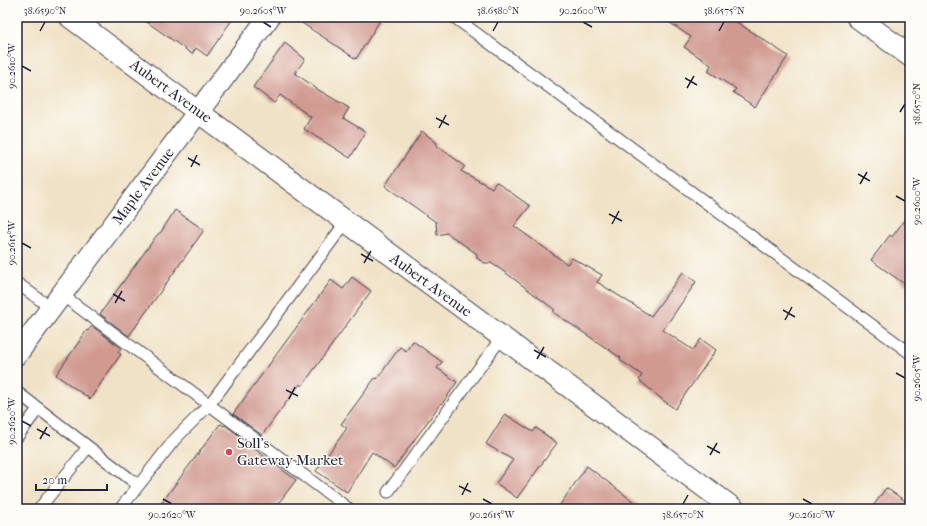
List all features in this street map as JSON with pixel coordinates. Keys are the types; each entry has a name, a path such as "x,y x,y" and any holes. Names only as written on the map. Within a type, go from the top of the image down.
{"street":[{"name":"Aubert Avenue","path":"70,17 199,111 346,222 734,509"},
{"name":"Maple Avenue","path":"17,354 268,17"},
{"path":"857,17 910,56"}],"lane":[{"path":"454,17 910,353"},
{"path":"120,509 175,439 209,405 346,222"},
{"path":"17,282 56,301 209,405 349,509"},
{"path":"388,492 502,337"},
{"path":"17,392 138,485"},
{"path":"17,437 38,409"},
{"path":"39,509 88,447"}],"building":[{"path":"140,17 234,17 207,56 196,48 192,54"},
{"path":"293,17 382,17 356,59"},
{"path":"661,17 729,17 788,56 755,107 733,92 736,89 708,71 711,65 684,47 691,37"},
{"path":"285,43 305,59 295,73 317,89 349,108 343,118 366,132 350,158 304,129 311,117 280,95 274,103 253,87"},
{"path":"422,131 437,143 436,145 465,166 461,171 492,188 496,182 530,206 514,226 567,264 572,258 602,275 597,282 651,316 683,272 696,282 663,330 693,350 701,339 716,350 675,409 639,380 642,375 620,360 621,358 553,312 555,310 506,273 491,263 484,263 477,258 477,254 447,233 437,235 436,222 385,186"},
{"path":"175,210 204,230 129,336 100,314 157,235 161,232"},
{"path":"910,212 910,288 871,260 890,235 892,237"},
{"path":"352,277 371,291 302,386 300,384 262,435 233,414 331,280 343,289"},
{"path":"92,326 121,348 118,352 121,354 90,399 56,375 87,330 88,331"},
{"path":"413,341 442,362 437,368 457,382 394,468 372,452 347,492 316,471 347,428 341,424 375,378 377,379 400,347 406,351"},
{"path":"505,414 533,432 536,428 557,443 517,498 496,483 513,460 486,444"},
{"name":"Soll's Gateway Market","path":"220,424 225,425 296,480 274,509 157,509"},
{"path":"587,466 643,509 557,509"},
{"path":"886,488 910,504 910,509 871,509"}],"place":[{"name":"Soll's Gateway Market","path":"229,452"}]}
